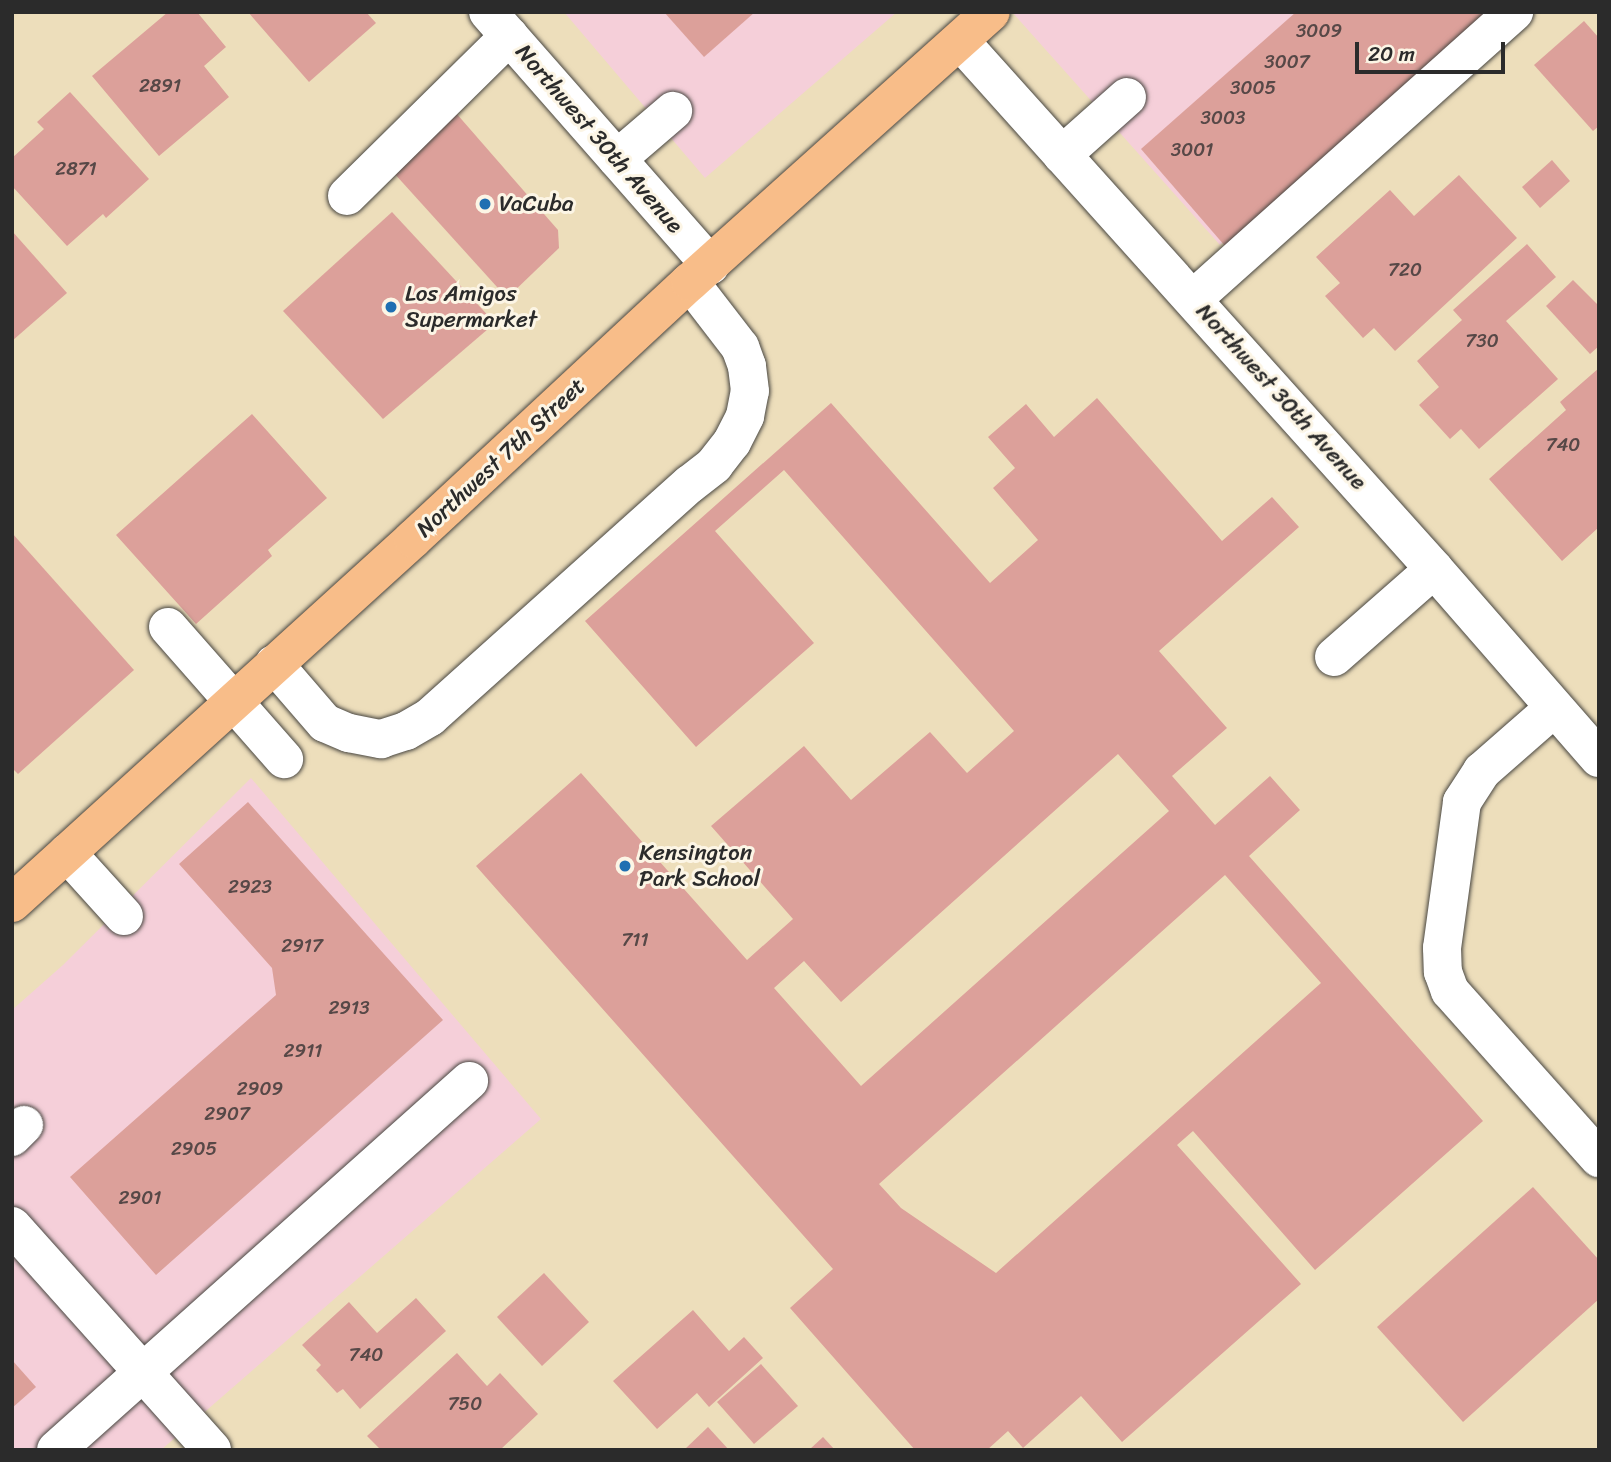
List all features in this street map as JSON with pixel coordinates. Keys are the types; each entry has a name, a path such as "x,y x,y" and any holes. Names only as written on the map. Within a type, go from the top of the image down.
{"main road":[{"name":"Northwest 7th Street","path":"12,903 990,12"}],"street":[{"path":"1193,299 1514,12"},
{"name":"Northwest 30th Avenue","path":"274,664 325,723 349,733 381,739 405,731 430,717 690,484 714,466 732,442 745,416 750,391 747,366 740,347 700,274 617,159 498,24"},
{"path":"347,196 498,24"},
{"name":"Northwest 30th Avenue","path":"960,41 1434,569 1599,758"},
{"path":"1062,155 1127,97"},
{"path":"617,159 673,111"},
{"path":"1334,657 1434,569"},
{"path":"168,627 284,759"},
{"path":"1554,708 1482,771 1462,802 1442,948 1443,972 1450,991 1599,1158"},
{"path":"67,853 124,916"},
{"path":"56,1450 469,1081"},
{"path":"12,1226 212,1450"}],"shaded area":[{"path":"564,12 897,12 705,178"},
{"path":"1012,12 1481,12 1220,245"},
{"path":"251,778 541,1119 161,1450 12,1450 12,1010 63,965"}],"building":[{"path":"168,12 197,12 226,47 204,66 229,97 159,156 92,76"},
{"path":"248,12 366,12 376,23 309,82"},
{"path":"664,12 755,12 704,57"},
{"path":"1296,12 1489,12 1225,246 1141,149"},
{"path":"1584,21 1599,38 1599,126 1593,131 1534,65"},
{"path":"70,92 149,179 106,218 103,214 67,246 12,186 12,158 44,129 37,122"},
{"path":"456,113 558,230 559,248 507,298 393,172"},
{"path":"1552,160 1570,181 1540,208 1522,187"},
{"path":"1459,175 1517,238 1395,351 1374,328 1363,338 1325,296 1340,283 1316,257 1390,190 1414,216"},
{"path":"392,212 495,323 383,419 283,311"},
{"path":"12,231 67,293 12,341"},
{"path":"1527,244 1556,277 1506,321 1558,379 1479,449 1461,429 1450,439 1419,405 1439,387 1417,361 1462,320 1453,310"},
{"path":"1573,280 1599,306 1599,346 1590,354 1546,306"},
{"path":"1599,368 1599,527 1562,561 1489,479 1566,410 1560,402"},
{"path":"1097,398 1222,541 1272,497 1299,527 1159,651 1227,728 1172,776 1215,825 1270,776 1300,810 1249,856 1483,1121 1315,1270 1193,1131 1177,1145 1301,1284 1122,1442 1081,1396 1023,1448 1008,1431 987,1450 915,1450 790,1308 833,1269 476,866 581,773 747,960 793,919 711,826 804,746 851,800 930,732 967,773 1014,731 784,470 715,531 814,643 696,747 585,621 831,403 990,583 1038,540 993,488 1015,468 988,437 1026,404 1054,437","holes":["1118,754 1169,811 861,1086 774,988 804,961 841,1002","1225,875 1321,983 996,1273 901,1208 879,1184"]},
{"path":"252,414 327,498 268,550 272,556 196,624 116,535"},
{"path":"12,533 134,670 18,774 12,768"},
{"path":"248,802 443,1020 156,1275 70,1177 276,995 272,968 179,864"},
{"path":"1533,1187 1599,1260 1599,1299 1463,1422 1377,1327"},
{"path":"544,1273 589,1322 542,1366 497,1317"},
{"path":"416,1298 446,1331 360,1409 343,1389 337,1393 316,1370 321,1365 302,1345 349,1302 377,1333"},
{"path":"693,1310 729,1351 744,1337 763,1358 709,1407 697,1393 657,1429 613,1381"},
{"path":"457,1353 487,1386 500,1373 538,1414 500,1450 381,1450 367,1436"},
{"path":"12,1360 36,1387 12,1408"},
{"path":"761,1364 798,1406 754,1444 717,1402"},
{"path":"708,1427 729,1450 684,1450"},
{"path":"823,1437 835,1450 809,1450"}],"place":[{"name":"VaCuba","path":"485,204"},
{"name":"Los Amigos Supermarket","path":"391,307"},
{"name":"Kensington Park School","path":"625,866"}]}
